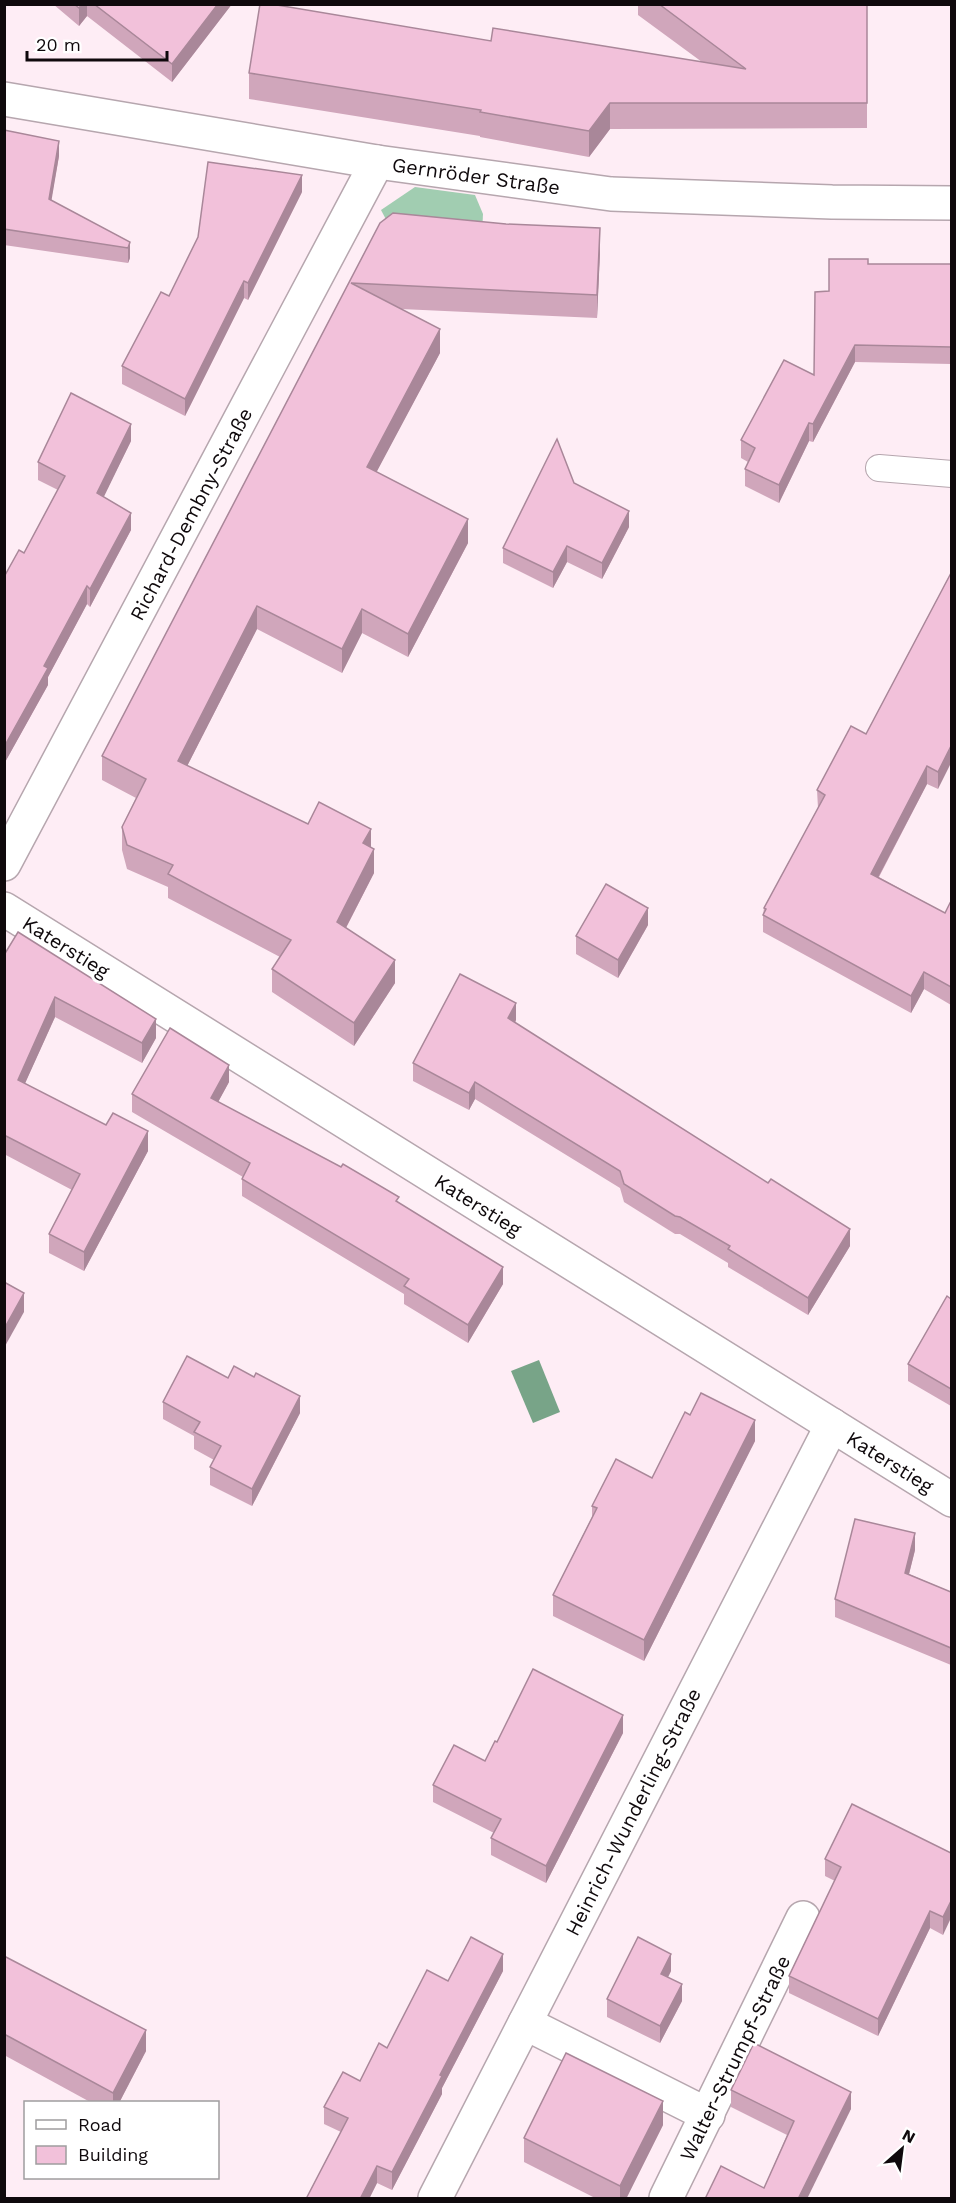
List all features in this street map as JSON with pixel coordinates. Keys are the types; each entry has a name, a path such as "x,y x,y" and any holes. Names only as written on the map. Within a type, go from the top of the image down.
{"street":[{"name":"Gernröder Straße","path":"4,99 377,162 611,194 820,202 951,203"},
{"name":"Richard-Dembny-Straße","path":"4,864 377,162"},
{"name":"Katerstieg","path":"4,909 951,1500"},
{"name":"Heinrich-Wunderling-Straße","path":"435,2199 832,1425"},
{"name":"Walter-Strumpf-Straße","path":"666,2199 803,1918"},
{"path":"525,2023 708,2115"}],"lane":[{"path":"879,468 951,474"}],"shaded area":[{"path":"415,187 475,195 483,214 482,233 390,227 381,210"},
{"path":"539,1360 560,1412 533,1423 511,1371"}],"building":[{"path":"94,4 218,4 172,64"},
{"path":"260,4 491,41 493,28 746,69 659,4 867,4 867,103 610,103 589,131 480,112 481,110 249,73"},
{"path":"4,130 59,141 49,199 130,242 128,248 4,229"},
{"path":"208,162 302,175 248,283 244,281 185,399 122,366 161,292 169,296 198,237"},
{"path":"393,213 506,224 600,228 597,295 351,283 440,329 367,467 468,519 408,634 362,609 342,649 257,606 178,761 308,824 319,802 371,829 363,843 374,849 337,922 395,960 354,1023 272,969 291,940 168,874 173,865 127,845 122,827 146,779 102,756 380,223"},
{"path":"829,259 868,259 868,264 951,264 951,347 855,345 813,424 809,423 779,485 745,469 755,448 741,440 784,360 814,375 815,292 829,291"},
{"path":"71,393 131,424 97,493 131,513 90,589 87,586 44,666 48,668 4,747 4,577 19,550 24,553 65,476 38,462"},
{"path":"557,439 574,483 629,511 602,563 567,546 553,572 503,548"},
{"path":"951,573 951,746 938,772 927,766 871,874 945,913 951,904 951,987 924,972 911,996 763,915 766,909 764,908 825,795 817,790 851,726 866,734"},
{"path":"606,884 648,908 618,960 576,936"},
{"path":"18,932 156,1019 142,1043 55,997 18,1080 106,1125 113,1113 148,1131 84,1252 49,1234 80,1174 4,1135 4,955"},
{"path":"460,974 516,1003 508,1018 768,1183 771,1179 850,1229 808,1298 728,1249 730,1246 675,1216 624,1184 620,1171 475,1082 469,1093 413,1063"},
{"path":"170,1028 229,1065 211,1098 341,1167 343,1164 399,1197 396,1201 503,1267 468,1325 404,1286 409,1279 242,1179 250,1163 132,1094"},
{"path":"4,1282 24,1293 4,1329"},
{"path":"947,1296 951,1299 951,1389 908,1364"},
{"path":"187,1356 228,1378 234,1366 254,1377 256,1373 300,1396 252,1489 210,1467 221,1446 194,1432 200,1422 163,1402"},
{"path":"701,1393 755,1420 644,1640 553,1595 597,1508 592,1506 616,1459 652,1478 685,1412 690,1415"},
{"path":"855,1519 915,1533 905,1573 951,1592 951,1648 835,1599"},
{"path":"533,1669 623,1715 546,1866 491,1838 501,1819 433,1785 454,1745 485,1761 495,1741 497,1742"},
{"path":"852,1804 951,1853 951,1901 943,1917 930,1911 878,2019 789,1976 841,1867 825,1859"},
{"path":"471,1937 503,1954 392,2172 377,2166 360,2199 306,2199 348,2118 324,2107 343,2072 360,2081 379,2043 387,2048 427,1970 448,1981"},
{"path":"638,1937 671,1954 661,1974 682,1984 660,2026 607,1999"},
{"path":"4,1956 146,2030 113,2093 4,2034"},
{"path":"754,2043 851,2092 798,2199 705,2199 721,2166 764,2188 794,2121 731,2090"},
{"path":"566,2053 663,2101 620,2186 524,2138"}]}
